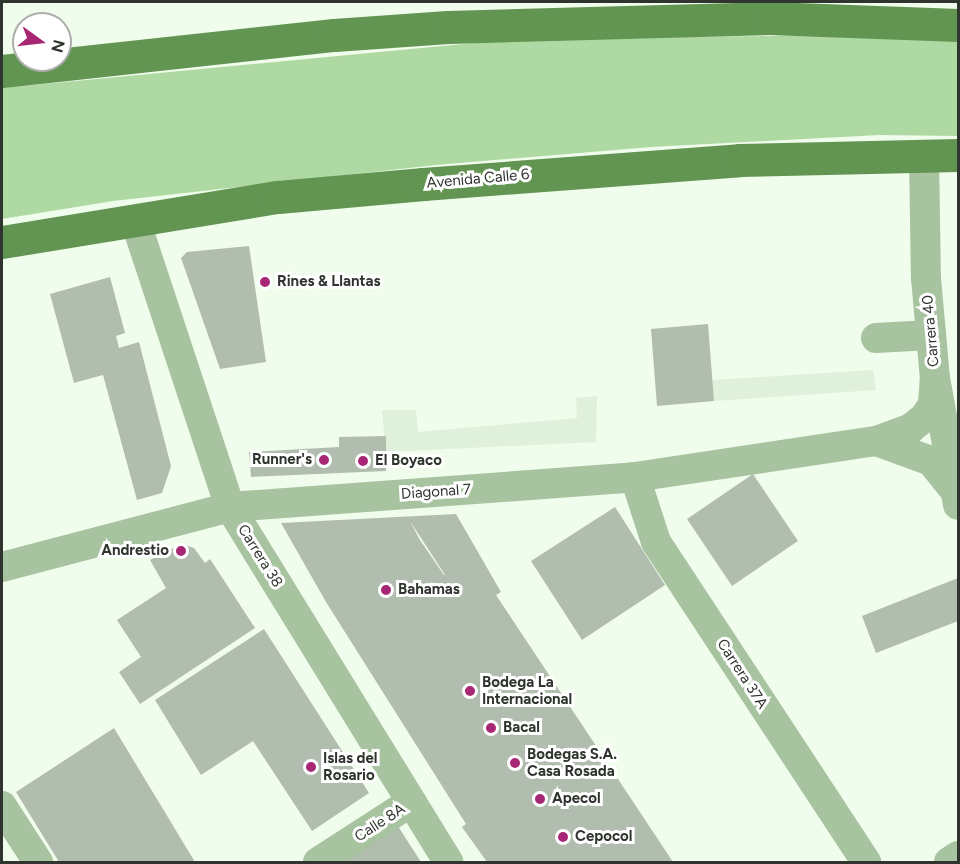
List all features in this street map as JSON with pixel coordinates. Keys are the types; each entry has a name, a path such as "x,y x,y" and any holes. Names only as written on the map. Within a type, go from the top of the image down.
{"main road":[{"path":"2,71 334,35 727,10 958,25"},
{"name":"Avenida Calle 6","path":"2,242 278,198 571,172 739,160 958,155"}],"street":[{"name":"Carrera 40","path":"924,155 935,378 956,497"},
{"name":"Carrera 38","path":"135,220 230,507 448,862"},
{"path":"876,338 932,335"},
{"name":"Diagonal 7","path":"2,567 230,507 635,477 876,441 911,428 925,417 933,404 935,378"},
{"name":"Diagonal 7","path":"876,441 931,461 956,497"},
{"name":"Carrera 37A","path":"635,477 656,542 866,862"},
{"name":"Calle 8A","path":"318,862 411,802"},
{"path":"2,806 38,862"},
{"path":"949,862 958,856"}],"shaded area":[{"path":"873,370 876,390 714,401 712,380"},
{"path":"597,396 596,442 386,452 382,410 416,410 418,432 577,418 576,398"}],"green space":[{"path":"850,35 958,38 958,136 879,135 651,147 436,165 113,201 2,219 2,88 514,39"}],"building":[{"path":"249,246 266,362 220,369 181,258 187,252"},
{"path":"110,277 125,333 116,336 119,348 139,342 171,466 162,493 137,500 103,375 74,383 50,294"},
{"path":"708,324 714,401 657,406 651,329"},
{"path":"386,436 386,471 251,477 249,452 339,447 339,437"},
{"path":"753,474 798,541 732,586 687,519"},
{"path":"615,507 665,585 582,640 531,561"},
{"path":"456,514 501,592 496,595 673,862 487,862 462,827 466,824 326,602 281,523","holes":["410,521 445,575 420,540"]},
{"path":"181,544 194,548 205,563 210,559 255,628 140,704 119,672 141,657 117,620 166,588 150,560"},
{"path":"958,578 958,621 876,653 862,616"},
{"path":"264,629 369,793 312,831 253,741 201,775 155,700"},
{"path":"114,728 195,862 59,862 16,792"},
{"path":"396,823 421,862 337,862"}],"place":[{"name":"Rines & Llantas","path":"265,282"},
{"name":"Runner's","path":"324,460"},
{"name":"El Boyaco","path":"363,461"},
{"name":"Andrestio","path":"181,551"},
{"name":"Bahamas","path":"386,590"},
{"name":"Bodega La Internacional","path":"470,691"},
{"name":"Bacal","path":"491,728"},
{"name":"Bodegas S.A. Casa Rosada","path":"515,763"},
{"name":"Islas del Rosario","path":"311,767"},
{"name":"Apecol","path":"540,799"},
{"name":"Cepocol","path":"563,837"}]}
